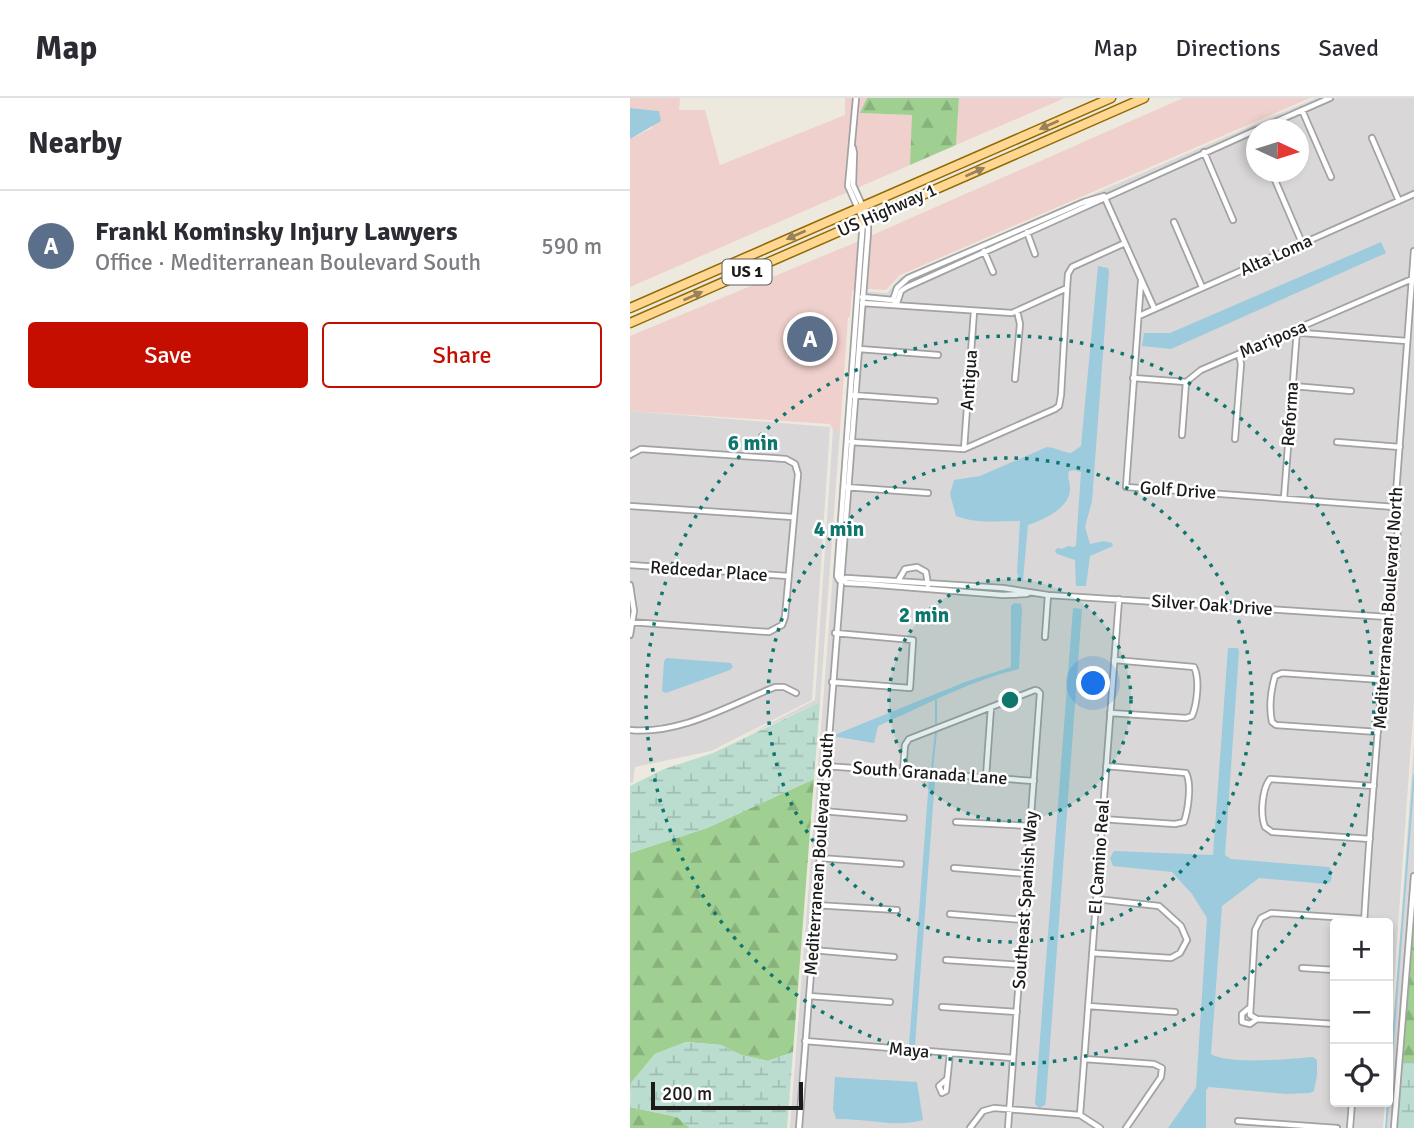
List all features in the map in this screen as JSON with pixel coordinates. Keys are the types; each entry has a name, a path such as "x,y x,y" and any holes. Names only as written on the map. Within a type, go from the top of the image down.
{"main road":[{"name":"US Highway 1","path":"630,308 1111,98"},
{"name":"US Highway 1","path":"630,323 1144,98"}],"street":[{"name":"Mediterranean Boulevard South","path":"799,1128 835,633 842,580 865,219 853,185 851,165 855,153 852,148 856,98"},
{"path":"1282,119 1330,98"},
{"path":"1302,110 1331,177"},
{"path":"894,302 907,286 983,249 1100,201 1104,196 1246,135"},
{"path":"1372,138 1399,201"},
{"path":"1204,152 1233,220"},
{"path":"1276,182 1302,243"},
{"name":"Alta Loma","path":"1138,316 1414,194"},
{"name":"Golf Drive","path":"1104,196 1154,308"},
{"path":"1174,222 1202,287"},
{"path":"1026,230 1035,254"},
{"path":"849,442 964,449 1059,406 1068,274 1072,267 1125,243"},
{"path":"983,249 993,272"},
{"name":"Mediterranean Boulevard North","path":"1364,918 1382,680 1396,542 1395,507 1414,251"},
{"name":"Mariposa","path":"1186,382 1201,370 1412,279"},
{"name":"Golf Drive","path":"1141,281 1126,487 1395,507"},
{"path":"860,300 1004,313 1017,311 1067,288"},
{"name":"Antigua","path":"964,449 974,311"},
{"path":"1015,379 1020,324 1017,311"},
{"path":"1297,330 1302,333 1407,341"},
{"name":"Reforma","path":"1284,498 1297,330"},
{"path":"856,349 938,355"},
{"path":"1235,439 1241,363 1239,354"},
{"path":"1133,378 1186,382 1182,435"},
{"path":"1293,386 1351,391"},
{"path":"853,396 935,401"},
{"path":"1338,442 1400,447"},
{"path":"630,455 641,449 791,461 797,474 785,617 777,630 748,631 632,622"},
{"path":"846,487 928,493"},
{"path":"630,506 794,517"},
{"name":"Redcedar Place","path":"630,565 788,576"},
{"name":"Silver Oak Drive","path":"897,584 905,569 912,566 926,572 928,586"},
{"name":"Silver Oak Drive","path":"842,580 846,583 928,586 1003,594 1388,617"},
{"path":"630,585 634,605 630,635"},
{"path":"1045,637 1048,595"},
{"name":"El Camino Real","path":"1080,1115 1119,599"},
{"path":"832,682 910,688 913,640 835,633"},
{"path":"1110,713 1190,718 1194,713 1197,674 1191,666 1114,660"},
{"path":"1378,733 1276,725 1272,722 1271,715 1273,686 1275,676 1282,673 1382,680"},
{"path":"630,730 648,732 695,720 775,687 784,687 796,693"},
{"name":"Southeast Spanish Way","path":"991,707 1040,688 1008,1128"},
{"path":"903,771 905,745 909,739 991,707 986,778"},
{"name":"South Granada Lane","path":"825,766 1034,781"},
{"path":"1101,819 1175,824 1184,822 1186,816 1189,782 1186,773 1106,766"},
{"path":"1370,839 1272,832 1265,827 1262,819 1266,785 1270,779 1374,786"},
{"path":"822,811 904,818"},
{"path":"956,822 1030,826"},
{"path":"819,858 901,864"},
{"path":"954,868 1027,874"},
{"path":"1394,1128 1414,876"},
{"path":"1092,953 1171,958 1180,953 1187,940 1181,926 1159,906 1096,900"},
{"path":"815,905 897,910"},
{"path":"1330,1024 1256,1018 1250,1014 1249,1009 1255,930 1261,918 1278,913 1332,918"},
{"path":"950,914 1024,920"},
{"path":"812,950 894,957"},
{"path":"946,960 1020,965"},
{"path":"1302,968 1330,970"},
{"path":"808,996 890,1002"},
{"path":"1088,1006 1175,1012"},
{"path":"942,1007 1017,1012"},
{"path":"1249,1009 1242,1014 1242,1022 1250,1024 1256,1018"},
{"name":"Maya","path":"804,1041 1013,1058"},
{"path":"947,1079 950,1053"},
{"path":"1084,1059 1154,1064 1165,1072 1126,1128"},
{"path":"1350,1128 1352,1107"},
{"path":"970,1128 987,1109 1080,1115 1100,1128"},
{"path":"1238,1121 1337,1128"}],"shaded area":[{"path":"630,98 680,98 679,110 705,110 720,165 845,115 845,98 867,98 861,113 913,115 910,165 857,188 857,153 854,145 850,146 847,152 845,185 848,192 630,287 630,139 652,128 658,111 630,108"},
{"path":"959,98 1065,98 956,145"},
{"path":"1183,98 1310,98 1261,119 1246,119 1246,126 900,275 886,290 866,289 870,236"},
{"path":"1316,98 1414,98 1414,702 1393,997 1393,918 1330,918 1330,1107 1385,1107 1383,1128 790,1128 855,291 887,293 901,277 1246,128 1246,182 1309,182 1309,119 1267,119"},
{"path":"859,241 856,289 852,291 848,318 840,430 833,430 830,424 630,411 630,336"},
{"path":"630,411 830,427 812,700 711,751 635,767 633,782 630,783"},
{"path":"833,430 840,430 820,702 744,737 815,700"},
{"path":"1414,742 1414,882 1403,1062 1400,1062 1396,1128 1386,1128 1388,1107 1393,1107 1393,1032"}],"green space":[{"path":"867,98 959,98 956,145 910,165 912,115 860,113"},
{"path":"820,702 814,779 707,828 630,853 630,786 664,769 713,753"},
{"path":"814,779 793,1052 768,1061 741,1055 721,1045 686,1042 655,1054 631,1083 630,1096 630,853 707,828"},
{"path":"1414,882 1414,1062 1403,1062"},
{"path":"686,1042 721,1045 741,1055 768,1061 793,1052 787,1128 690,1128 677,1117 630,1107 631,1083 655,1054"},
{"path":"1399,1062 1414,1062 1414,1128 1396,1128"},
{"path":"630,1107 677,1117 690,1128 630,1128"}],"water":[{"path":"630,108 659,111 661,121 630,139"},
{"path":"1381,242 1386,253 1171,349 1142,346 1144,333 1170,333"},
{"path":"1098,266 1108,268 1109,272 1092,501 1085,527 1090,544 1104,541 1112,543 1113,546 1090,556 1086,586 1076,586 1075,560 1055,551 1057,548 1076,545 1081,472 1069,471 1070,488 1066,502 1048,516 1028,525 1023,580 1020,582 1017,572 1020,521 980,521 956,516 950,494 954,480 980,476 1047,447 1071,453 1081,446"},
{"path":"1014,603 1021,604 1022,609 1019,669 965,687 878,726 874,743 832,736 965,682 1011,667 1011,606"},
{"path":"1073,608 1082,609 1046,1099 1045,1105 1039,1108 1035,1104"},
{"path":"1228,648 1238,648 1239,651 1225,855 1231,859 1329,867 1332,871 1331,881 1327,884 1259,878 1222,906 1211,1054 1245,1060 1313,1057 1317,1060 1317,1075 1314,1091 1310,1093 1286,1094 1209,1087 1206,1090 1206,1128 1168,1128 1196,1088 1207,918 1192,894 1172,872 1113,866 1110,858 1114,851 1213,855"},
{"path":"667,658 731,663 733,667 666,693 662,691 664,661"},
{"path":"929,780 935,780 915,1045 909,1045"},
{"path":"835,1077 917,1082 923,1120 890,1123 836,1119 833,1109"}],"waterway":[{"path":"936,700 936,723"},
{"path":"932,769 936,732"},
{"path":"1386,1128 1414,775"}],"place":[{"name":"Frankl Kominsky Injury Lawyers","path":"810,339"}]}
